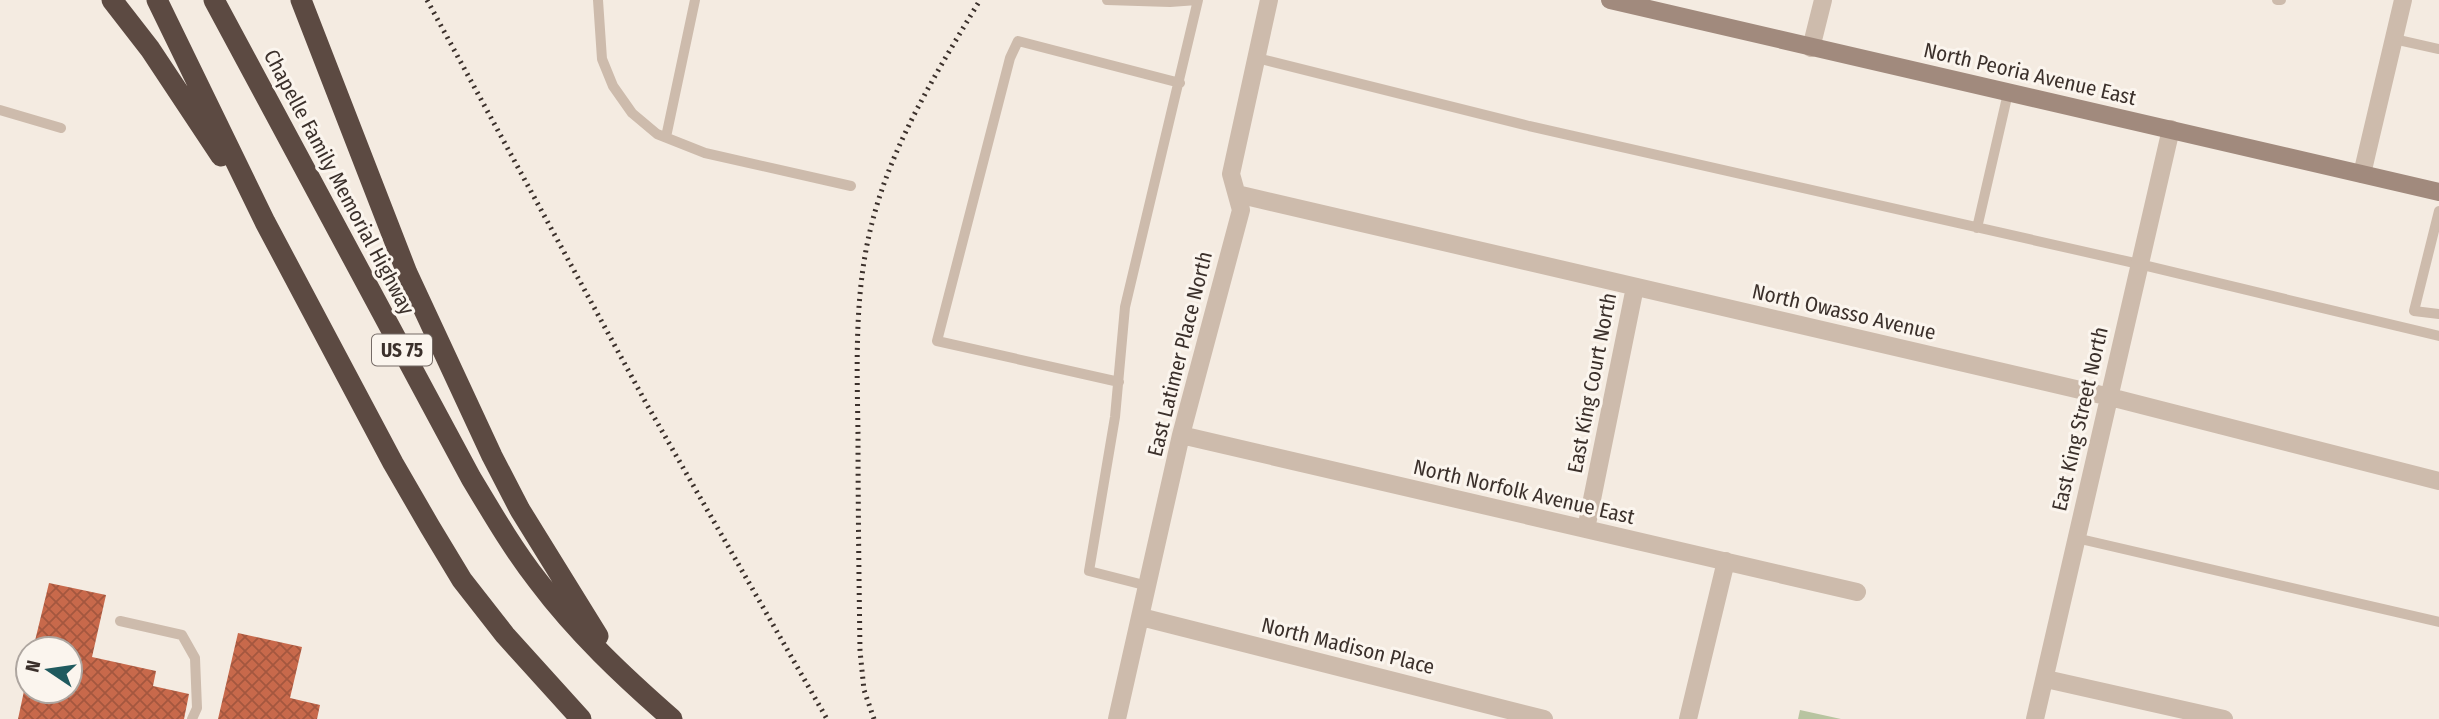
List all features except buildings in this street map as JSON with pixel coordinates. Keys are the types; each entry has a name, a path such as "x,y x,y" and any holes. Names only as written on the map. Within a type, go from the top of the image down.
{"highway":[{"path":"112,0 150,50 265,222"},
{"name":"US 75","path":"157,0 265,222 393,463 462,580 505,635 581,719"},
{"name":"Chapelle Family Memorial Highway","path":"214,0 478,489 505,534 539,582 577,627 624,676 672,719"},
{"path":"302,0 407,273 492,456 520,510 624,676"}],"main road":[{"name":"North Peoria Avenue East","path":"1610,0 2439,192"}],"street":[{"name":"East Latimer Place North","path":"1117,719 1181,435 1241,210 1231,174 1269,0"},
{"path":"1811,48 1823,0"},
{"path":"2362,174 2403,0"},
{"name":"East King Street North","path":"2035,719 2171,130"},
{"name":"North Owasso Avenue","path":"1237,194 2110,397 2439,481"},
{"name":"East King Court North","path":"1586,529 1635,286"},
{"name":"North Norfolk Avenue East","path":"1181,435 1857,592"},
{"path":"1688,719 1726,561"},
{"name":"North Madison Place","path":"1141,617 1544,719"},
{"path":"2046,678 2224,719"}],"lane":[{"path":"598,0 602,60 613,86 632,113 657,134 705,153 851,186"},
{"path":"666,137 695,0"},
{"path":"1107,0 1198,0 1125,307 1115,417 1089,571 1148,586"},
{"path":"2394,39 2439,48"},
{"path":"1119,382 937,341 1010,58 1018,41 1180,83"},
{"path":"1257,58 1529,126 2139,264 2439,336"},
{"path":"1977,228 2008,93"},
{"path":"0,110 61,128"},
{"path":"2439,211 2414,311 2439,314"},
{"path":"2076,538 2439,622"},
{"path":"120,621 183,635 195,658 197,708 192,719"}],"green space":[{"path":"1800,710 1841,719 1798,719"}],"railway":[{"path":"427,0 646,403 827,719"},
{"path":"874,719 864,690 860,651 857,355 862,275 872,223 891,164 918,108 980,0"}]}
